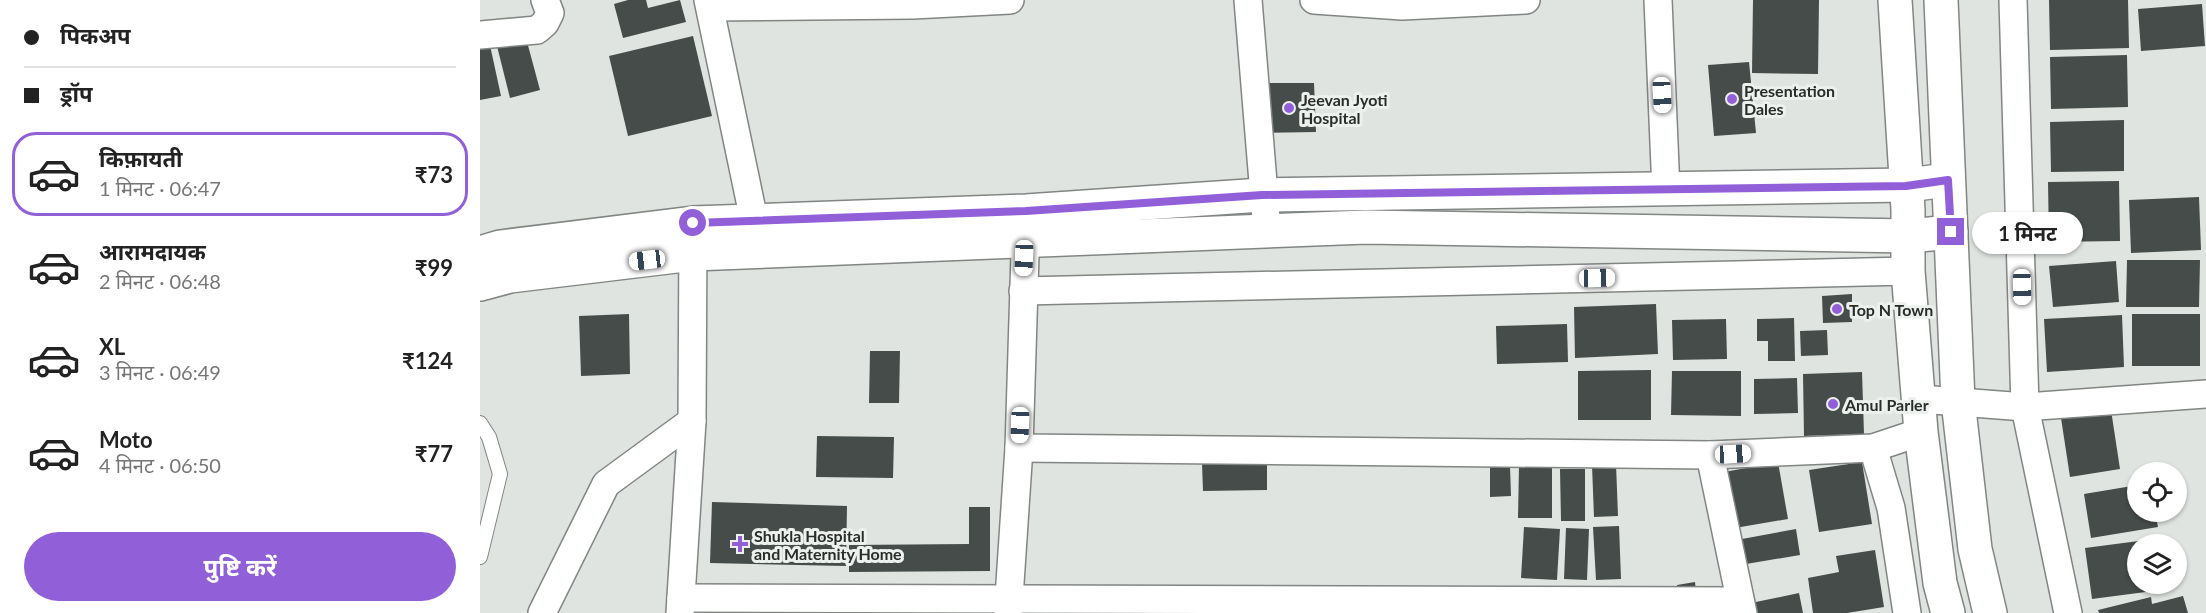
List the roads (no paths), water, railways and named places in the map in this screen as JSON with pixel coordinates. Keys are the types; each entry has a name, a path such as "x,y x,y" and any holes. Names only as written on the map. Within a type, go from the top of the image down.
{"street":[{"path":"480,35 537,30 545,23 550,13 545,0"},
{"path":"754,220 709,3 1010,0"},
{"path":"1248,0 1262,195 1267,231"},
{"path":"1314,0 1401,3 1526,0"},
{"path":"1658,0 1666,191"},
{"path":"1895,0 1909,236 1908,271 1921,432 1940,583 1948,613"},
{"path":"1941,0 1958,401 1975,549 1990,613"},
{"path":"2013,0 2025,407 2068,613"},
{"path":"480,254 500,247 1026,226 1262,195 1906,186 1948,180"},
{"path":"480,284 693,238 754,220 1267,231 1366,227 1909,236 1951,232"},
{"path":"1009,606 1019,448 1026,226"},
{"path":"693,238 692,421 681,606 1741,607 1710,455"},
{"path":"1023,291 1908,271"},
{"path":"1920,399 2025,407 2206,394"},
{"path":"542,613 606,484 692,421"},
{"path":"1019,448 1710,455 1873,448 1921,432"},
{"path":"1873,448 1891,508 1907,613"}],"lane":[{"path":"480,423 489,436 500,474 480,557"}],"place":[{"name":"Presentation Dales","path":"1732,99"},
{"name":"Jeevan Jyoti Hospital","path":"1289,108"},
{"name":"Top N Town","path":"1837,309"},
{"name":"Amul Parler","path":"1833,404"},
{"name":"Shukla Hospital and Maternity Home","path":"740,544"}]}
